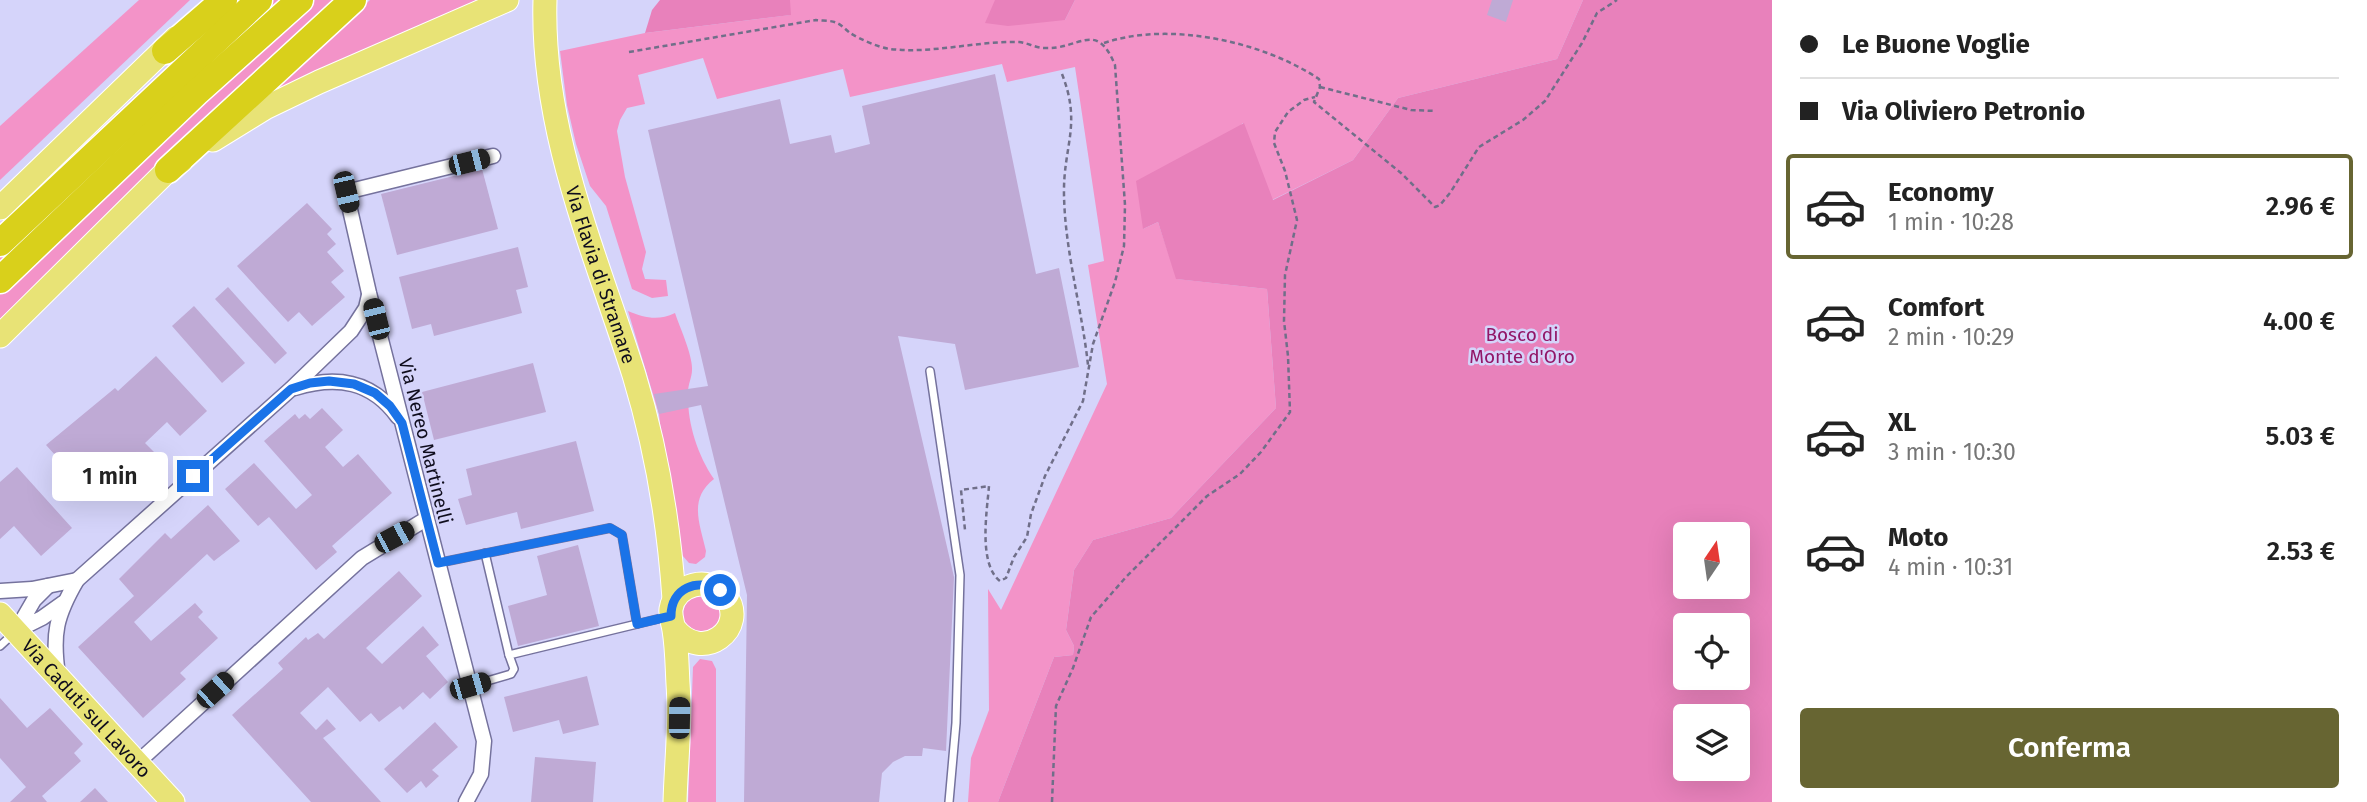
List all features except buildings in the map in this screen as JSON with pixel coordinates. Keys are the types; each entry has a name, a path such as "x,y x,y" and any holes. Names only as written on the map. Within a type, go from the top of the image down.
{"highway":[{"path":"165,51 224,0"},
{"path":"0,243 259,0"},
{"path":"0,280 204,85 300,0"},
{"path":"168,170 353,0"}],"main road":[{"path":"0,208 165,51 211,0"},
{"path":"0,336 168,170 228,129 265,107 319,82 508,0"},
{"name":"Via Flavia di Stramare","path":"542,2 557,135 635,377 650,436 671,547 678,684 675,802"},
{"name":"Via Flavia di Stramare","path":"671,547 684,570 699,584 720,590 730,605 732,615 725,634 708,644 698,645 685,660 678,684"},
{"path":"698,645 688,642 673,614 681,591 699,584"},
{"name":"Via Caduti sul Lavoro","path":"0,614 8,638 58,677 173,802"}],"street":[{"name":"Via Nereo Martinelli","path":"466,802 481,774 484,741 369,293 346,192 494,156"},
{"path":"58,677 54,647 57,624 64,601 77,580 291,389 360,320 366,309 369,293"},
{"path":"291,389 329,381 354,384 375,393 390,406 402,423"},
{"path":"137,763 362,558 426,519"},
{"path":"0,591 77,580"},
{"path":"8,638 34,600 48,586"},
{"path":"8,638 64,601"}],"lane":[{"path":"930,371 960,575 956,723 949,802"},
{"path":"438,563 610,528 622,535 637,624"},
{"path":"470,686 511,674 514,669 485,553"},
{"path":"509,656 673,614"}],"path":[{"path":"1103,43 1122,37 1160,34 1218,38 1273,54 1292,63 1319,79 1320,87 1314,102 1401,173 1435,207 1450,193 1479,147 1523,120 1545,101 1582,43 1597,13 1617,0"},
{"path":"629,52 816,20 836,22 852,34 886,49 945,50 1022,42 1043,48 1062,48 1079,40 1092,39 1103,43 1109,50 1115,65 1125,205 1124,246 1088,369 1083,401 1045,476 1031,514 1027,537 1014,557 1006,578 1000,581 996,578 989,564 986,539 989,486 961,490 965,533"},
{"path":"1062,74 1069,89 1073,111 1073,134 1067,159 1064,194 1088,369"},
{"path":"1320,87 1411,110 1436,111"},
{"path":"1052,802 1056,706 1091,617 1126,577 1207,496 1240,474 1261,452 1290,412 1284,275 1297,220 1285,172 1274,143 1275,132 1288,112 1304,100 1315,96"}],"shaded area":[{"path":"139,0 190,0 0,180 0,126"},
{"path":"238,0 341,0 169,156 0,319 0,223"},
{"path":"370,0 490,0 260,100"},
{"path":"790,0 995,0 1065,20 1075,0 1583,0 1557,59 1398,98 1353,160 1272,200 1243,123 1143,229 1158,222 1177,279 1267,289 1276,408 1171,518 1093,540 1074,570 1066,630 1074,646 1073,655 1054,657 998,802 968,802 971,758 989,710 988,589 1001,610 1107,384 1088,265 1104,261 1075,67 1007,82 1002,64 850,97 843,69 717,99 703,58 638,75 645,104 627,108 617,131 625,177 646,252 642,269 645,279 666,280 668,296 652,298 632,289 606,206 590,186 576,144 567,105 560,51 645,33 790,15"},
{"path":"628,311 652,318 675,313 686,342 692,370 688,389 691,426 698,448 714,479 706,487 698,503 699,522 706,551 705,557 696,564 689,563 682,555 664,459 659,414"},
{"path":"702,595 716,600 721,614 716,628 702,633 688,628 683,614 688,600"},
{"path":"700,659 712,661 716,669 716,802 688,802 693,667"}],"green space":[{"path":"660,0 790,0 791,15 645,33 652,10"},
{"path":"995,0 1075,0 1065,20 1008,26 985,23"},
{"name":"Bosco di Monte d'Oro","path":"1583,0 1772,0 1772,802 998,802 1054,657 1073,655 1074,646 1066,630 1074,570 1093,540 1171,518 1276,408 1267,289 1176,279 1158,222 1143,229 1136,181 1244,123 1273,200 1353,160 1398,98 1557,59"}],"route":[{"path":"193,476 291,389 329,381 354,384 375,393 390,406 402,423 438,563 610,528 622,535 637,624 671,616 674,599 689,586 705,584 720,590"}]}
